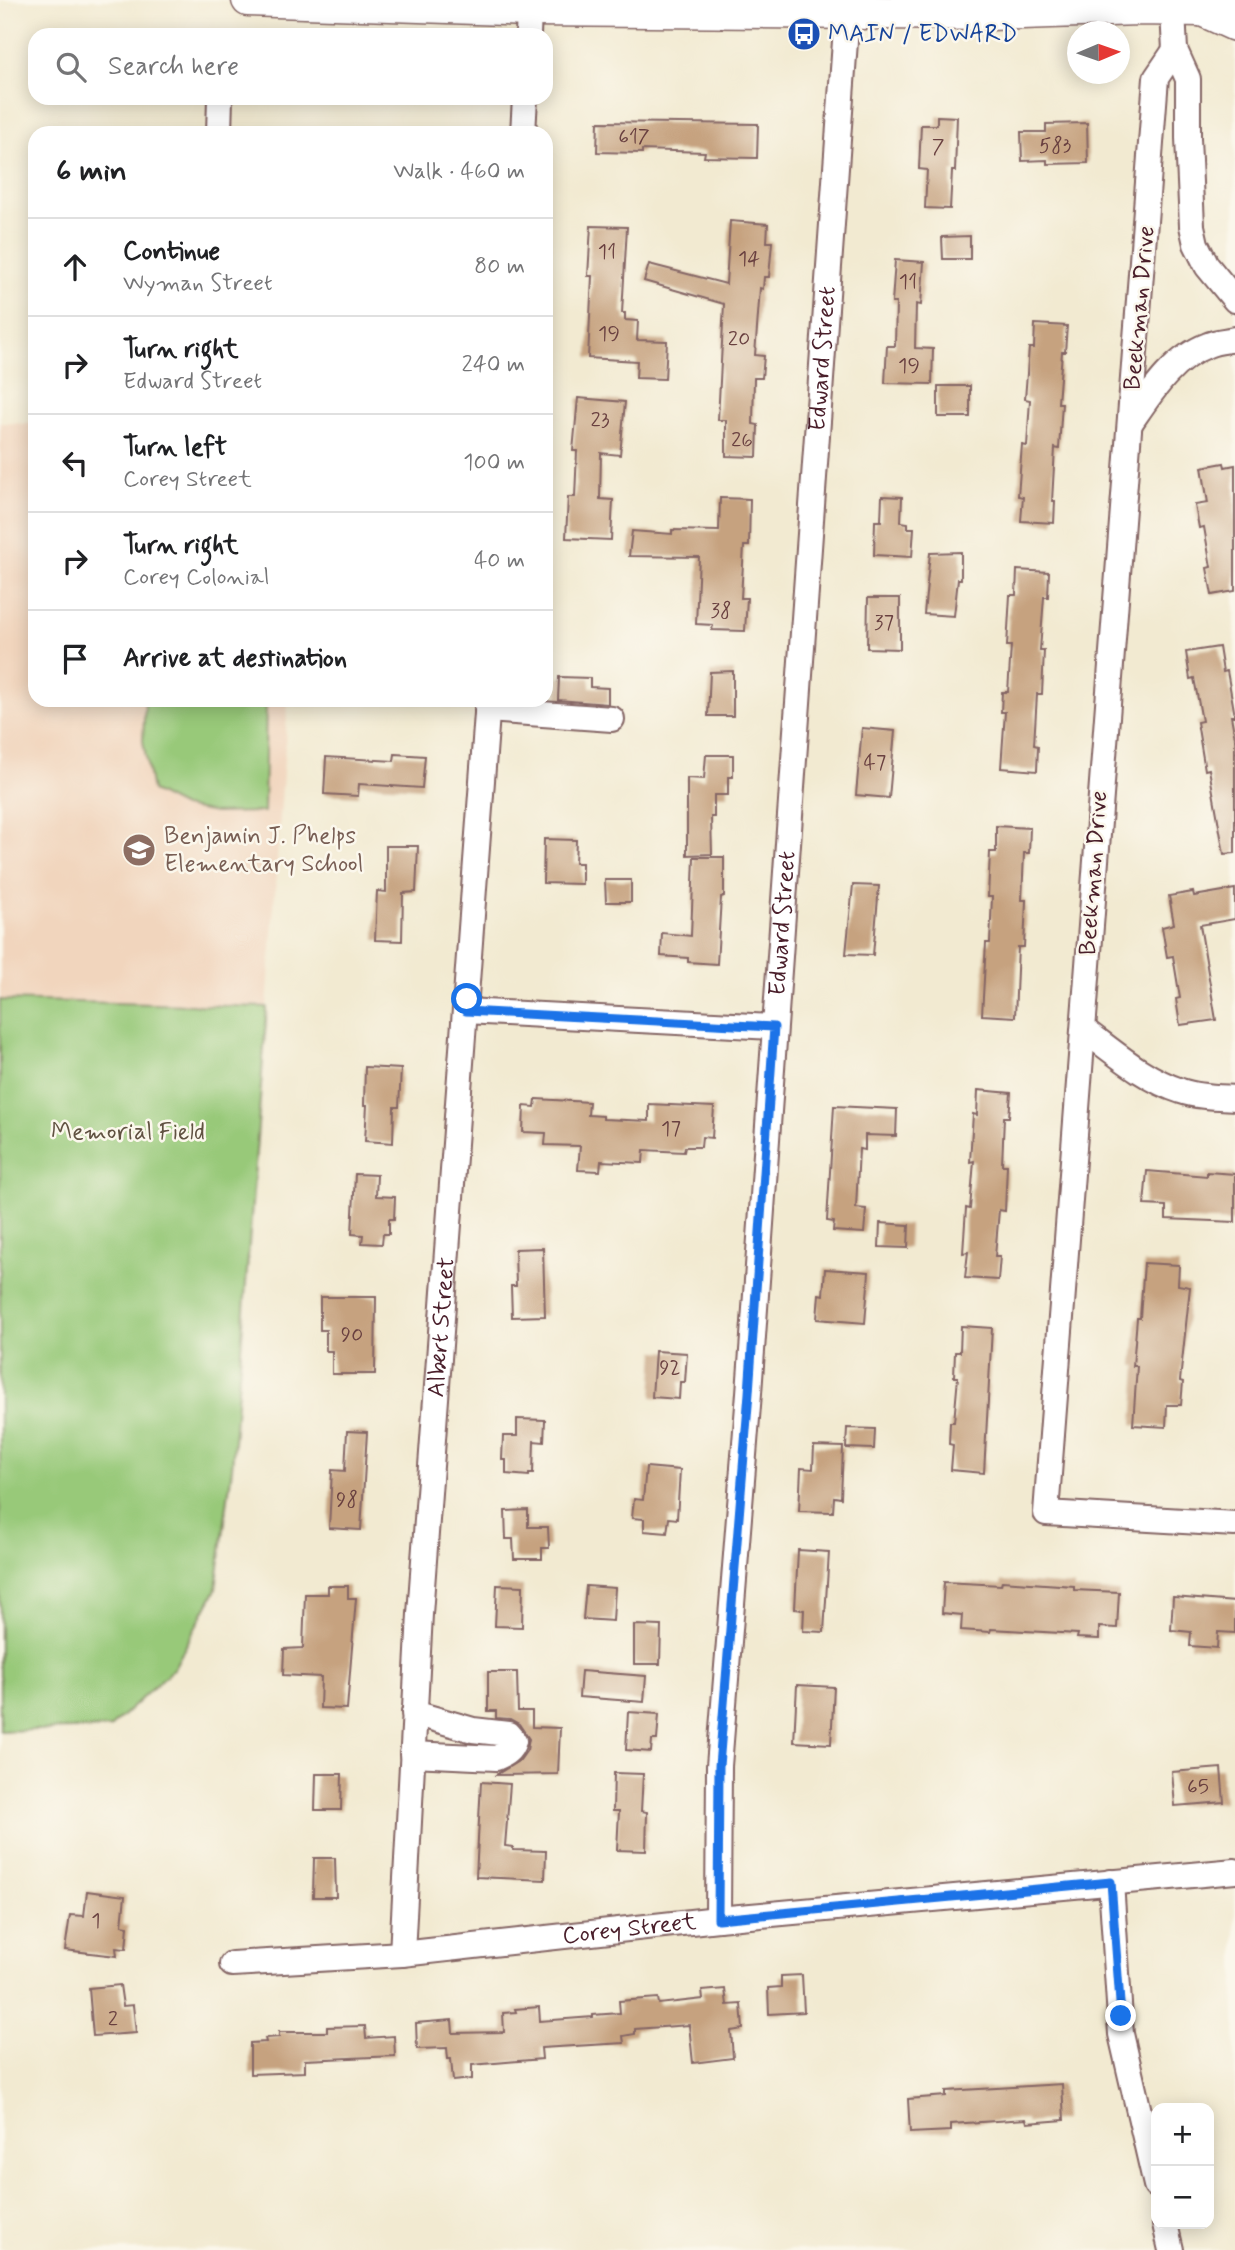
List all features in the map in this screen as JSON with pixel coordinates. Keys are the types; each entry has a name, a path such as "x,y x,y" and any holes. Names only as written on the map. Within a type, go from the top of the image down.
{"main road":[{"path":"248,0 485,4 529,22 596,5 688,5 847,13 1138,4 1201,7 1235,25"}],"street":[{"name":"Beekman Drive","path":"1201,7 1156,78 1046,1513 1235,1524"},
{"name":"Edward Street","path":"718,1919 719,1766 749,1393 847,13"},
{"name":"Beekman Drive","path":"1175,50 1188,79 1190,188 1196,244 1213,275 1235,300"},
{"path":"219,105 219,126"},
{"path":"523,126 525,105"},
{"path":"1130,422 1157,386 1183,359 1208,345 1235,339"},
{"name":"Albert Street","path":"402,1954 414,1713 487,707"},
{"path":"505,707 611,719"},
{"path":"466,1011 774,1027"},
{"path":"1084,1030 1124,1061 1178,1090 1204,1096 1235,1098"},
{"path":"412,1754 496,1758 506,1754 514,1741 508,1734 473,1730 414,1713"},
{"name":"Corey Street","path":"232,1965 402,1954 718,1919 1235,1871"},
{"path":"1111,1882 1121,2034 1152,2166"},
{"path":"1166,2229 1171,2250"}],"shaded area":[{"name":"Benjamin J. Phelps Elementary School","path":"0,423 28,424 28,707 288,707 267,1007 0,999"}],"green space":[{"path":"145,707 266,707 264,812 215,813 183,807 152,791 143,741"},
{"name":"Memorial Field","path":"0,1000 267,1007 232,1468 216,1589 174,1668 110,1728 0,1731"}],"building":[{"path":"937,116 957,117 955,171 952,171 950,209 925,208 927,170 919,169 921,125 937,125"},
{"path":"598,122 758,124 757,158 704,157 705,152 597,152"},
{"path":"1087,123 1088,163 1047,164 1047,160 1022,161 1021,132 1046,132 1046,124"},
{"path":"730,221 768,224 767,242 772,242 769,277 764,277 763,289 760,288 755,355 764,356 762,378 754,378 753,424 758,425 757,457 726,456 726,420 718,420 724,304 644,281 649,264 726,284"},
{"path":"591,226 627,227 622,313 625,313 625,320 638,321 637,340 667,341 665,379 636,378 637,361 588,358 592,276 588,276"},
{"path":"970,236 970,259 943,259 942,237"},
{"path":"895,260 924,262 921,305 916,304 915,348 933,349 932,384 885,383 887,346 895,346 896,303 892,303"},
{"path":"1035,324 1067,326 1058,403 1062,403 1059,449 1055,448 1052,501 1055,501 1054,523 1021,521 1023,497 1018,496 1022,445 1027,446 1030,400 1025,399 1029,348 1034,348"},
{"path":"938,386 970,386 970,417 938,417"},
{"path":"578,398 625,402 620,455 601,453 600,499 613,500 611,540 566,538 568,497 575,497 577,451 573,451"},
{"path":"1224,463 1225,467 1235,465 1235,591 1212,595 1207,568 1211,567 1204,527 1199,528 1195,505 1208,503 1202,467"},
{"path":"882,496 902,497 901,522 908,523 908,528 914,528 912,557 874,555 875,521 881,521"},
{"path":"720,498 750,499 749,546 744,546 741,598 747,598 745,631 712,630 713,625 696,624 699,557 629,556 632,531 672,534 672,530 719,531"},
{"path":"961,552 961,579 958,579 954,616 924,614 930,553"},
{"path":"1017,570 1049,572 1048,597 1044,597 1040,650 1044,650 1042,694 1037,694 1034,745 1038,746 1037,771 1001,768 1005,712 1001,712 1002,692 1008,692 1010,595 1016,595"},
{"path":"868,598 900,598 900,649 867,648"},
{"path":"1219,647 1223,672 1227,671 1235,716 1231,716 1235,738 1235,853 1224,854 1209,769 1205,770 1197,722 1202,721 1194,678 1190,679 1186,652"},
{"path":"733,671 733,716 708,716 710,672"},
{"path":"559,677 590,678 590,687 608,688 608,704 558,700"},
{"path":"862,728 895,731 889,798 856,795"},
{"path":"395,754 425,756 422,788 359,784 358,796 324,794 326,757 394,761"},
{"path":"706,755 733,755 733,777 728,777 728,795 714,795 714,817 711,817 712,854 687,855 687,778 704,779"},
{"path":"996,826 1030,828 1029,853 1024,853 1024,947 1018,947 1015,1017 982,1015 986,943 990,943 990,852 996,852"},
{"path":"544,839 576,840 575,863 582,863 582,884 543,883"},
{"path":"386,846 418,846 416,892 403,893 402,941 375,940 377,891 386,892"},
{"path":"694,857 724,857 724,896 721,897 717,964 688,962 688,958 661,956 662,933 691,936"},
{"path":"605,880 631,880 631,902 606,902"},
{"path":"853,885 879,886 873,955 846,954"},
{"path":"1235,889 1235,919 1200,925 1216,1020 1180,1025 1176,999 1180,998 1173,956 1167,957 1162,927 1174,924 1169,896 1193,892 1194,896"},
{"path":"365,1067 401,1069 399,1107 394,1107 393,1143 365,1141"},
{"path":"978,1090 1011,1093 1009,1117 1004,1117 1002,1165 1007,1165 1005,1211 999,1210 995,1256 1000,1256 998,1280 965,1278 968,1252 963,1253 966,1208 970,1209 974,1161 970,1162 973,1114 977,1115"},
{"path":"536,1099 589,1102 588,1115 603,1116 603,1119 649,1121 649,1104 714,1107 712,1138 702,1137 701,1147 685,1147 684,1152 644,1150 643,1163 601,1161 600,1171 578,1170 580,1146 545,1145 546,1133 523,1132 524,1106 535,1107"},
{"path":"834,1106 897,1109 896,1136 865,1135 865,1150 859,1149 856,1208 866,1209 864,1233 833,1231 834,1222 827,1221"},
{"path":"1147,1171 1207,1176 1207,1172 1235,1174 1235,1222 1166,1219 1166,1206 1144,1205"},
{"path":"355,1174 377,1175 376,1196 395,1197 394,1219 389,1219 389,1234 383,1234 382,1244 362,1243 363,1235 352,1234"},
{"path":"880,1223 909,1225 908,1248 879,1247"},
{"path":"543,1248 545,1316 512,1317 511,1286 516,1286 515,1249"},
{"path":"1144,1263 1179,1265 1178,1285 1190,1287 1180,1381 1183,1382 1181,1405 1167,1405 1166,1427 1133,1425 1137,1366 1133,1366"},
{"path":"825,1269 869,1272 865,1323 817,1319 819,1294 823,1295"},
{"path":"320,1297 376,1297 375,1374 332,1374 332,1351 326,1351 326,1330 320,1330"},
{"path":"961,1326 992,1328 984,1473 951,1470 953,1445 949,1444 950,1422 954,1422 958,1377 954,1377 955,1352 960,1352"},
{"path":"655,1351 687,1353 685,1382 680,1382 679,1399 652,1397"},
{"path":"517,1419 545,1420 544,1442 534,1441 533,1473 529,1473 529,1476 506,1474 506,1460 502,1460 503,1436 517,1436"},
{"path":"847,1428 875,1429 874,1449 846,1448"},
{"path":"347,1431 367,1432 361,1530 329,1528 332,1470 345,1471"},
{"path":"814,1446 843,1447 841,1498 834,1497 833,1512 799,1511 801,1468 813,1469"},
{"path":"646,1467 680,1470 677,1519 669,1518 667,1533 644,1531 644,1519 632,1518 634,1499 643,1500"},
{"path":"528,1510 528,1527 548,1527 549,1548 542,1548 542,1559 514,1559 513,1539 506,1539 505,1511"},
{"path":"798,1550 829,1552 824,1632 803,1631 804,1610 795,1609"},
{"path":"1002,1581 1074,1586 1074,1590 1119,1592 1117,1628 1099,1627 1099,1639 1077,1638 1078,1634 961,1630 962,1615 942,1613 944,1582 1001,1585"},
{"path":"497,1585 523,1586 522,1627 495,1626"},
{"path":"328,1586 348,1586 348,1598 356,1598 347,1709 320,1708 321,1677 283,1675 284,1649 303,1648 305,1594 328,1594"},
{"path":"586,1586 615,1588 613,1621 583,1619"},
{"path":"1173,1597 1235,1602 1235,1633 1218,1632 1217,1648 1190,1646 1191,1632 1171,1630"},
{"path":"634,1625 661,1626 660,1664 634,1664"},
{"path":"581,1671 646,1676 644,1702 579,1697"},
{"path":"488,1672 517,1672 518,1711 532,1711 532,1727 560,1728 558,1774 496,1775 520,1760 527,1750 529,1739 519,1724 510,1719 496,1718 496,1711 488,1711"},
{"path":"797,1685 834,1687 831,1744 794,1742"},
{"path":"628,1712 659,1714 657,1740 652,1740 651,1752 626,1750"},
{"path":"1221,1768 1224,1802 1175,1806 1172,1772"},
{"path":"614,1773 643,1774 641,1811 647,1812 646,1851 617,1850 619,1811 613,1811"},
{"path":"316,1774 342,1774 341,1810 315,1810"},
{"path":"481,1782 510,1784 505,1846 513,1847 513,1850 546,1851 545,1880 476,1877"},
{"path":"314,1858 335,1858 336,1897 313,1897"},
{"path":"87,1891 125,1896 122,1925 128,1926 126,1949 116,1948 117,1956 65,1950 70,1915 84,1916"},
{"path":"802,1975 804,2012 769,2014 768,1988 781,1987 781,1976"},
{"path":"120,1985 123,2006 133,2005 136,2033 93,2036 89,1988"},
{"path":"725,1989 727,2005 741,2004 743,2029 731,2031 733,2058 693,2063 689,2025 635,2029 635,2034 623,2036 624,2043 541,2048 542,2059 472,2065 472,2079 453,2081 447,2048 417,2049 416,2023 452,2020 453,2033 504,2032 503,2013 516,2012 515,2009 539,2007 540,2021 593,2017 620,2013 619,2001 658,1998 659,2004 703,1999 702,1991"},
{"path":"365,2026 366,2038 394,2036 395,2056 305,2060 305,2072 250,2074 250,2043 266,2042 265,2038 279,2037 279,2032 327,2032 327,2027"},
{"path":"1062,2084 1064,2120 1027,2123 1026,2119 951,2124 951,2131 910,2133 908,2099 946,2096 946,2091"}],"place":[{"name":"MAIN / EDWARD","path":"804,34"},
{"name":"Benjamin J. Phelps Elementary School","path":"139,850"}],"route":[{"path":"467,999 466,1011 774,1027 749,1393 719,1766 718,1919 1111,1882 1121,2016"}]}
